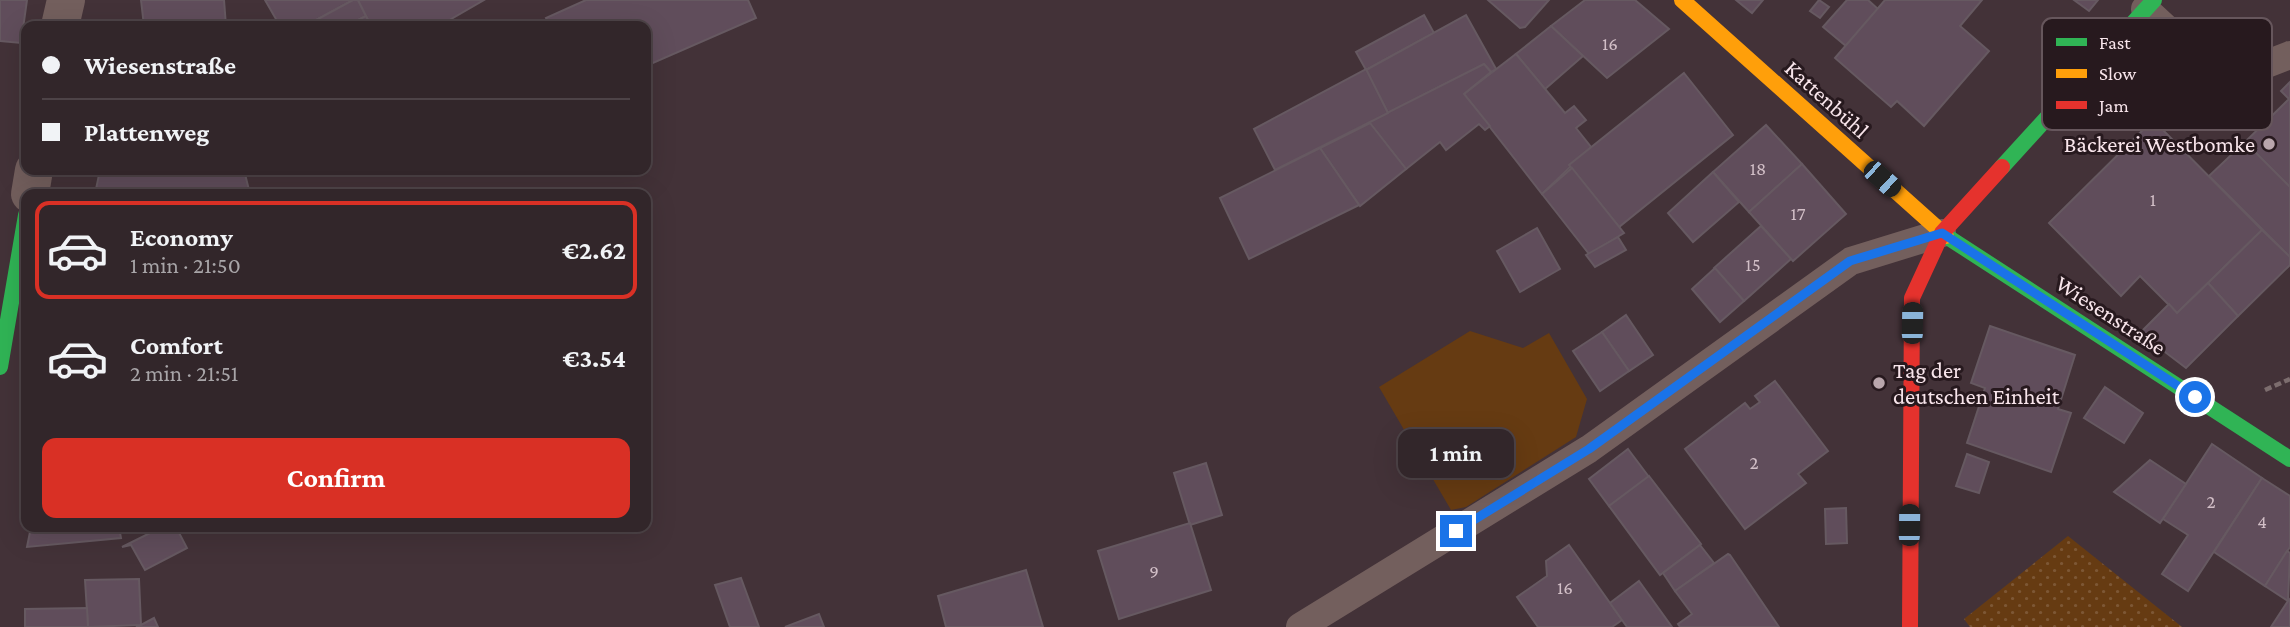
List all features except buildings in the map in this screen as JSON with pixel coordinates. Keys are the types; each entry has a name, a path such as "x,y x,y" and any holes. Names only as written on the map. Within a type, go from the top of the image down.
{"street":[{"path":"61,21 66,0"},
{"name":"Kattenbühl","path":"1682,0 1942,233"},
{"path":"2138,18 2150,5"},
{"path":"1914,624 1912,298 1942,233 2042,123"},
{"name":"Wiesenstraße","path":"1942,233 2290,459"},
{"path":"0,367 21,244"}],"lane":[{"path":"2150,5 2162,18"},
{"path":"2272,62 2290,55"},
{"path":"1300,627 1589,449 1850,261 1942,233"}],"shaded area":[{"path":"1470,331 1523,348 1549,333 1587,399 1576,437 1466,507 1451,510 1379,387"},
{"path":"2068,536 2182,627 1970,627 1964,619"}],"traffic: fast":[{"path":"2138,18 2154,0"},
{"path":"2002,167 2042,123"},
{"path":"1946,236 2290,459"},
{"path":"0,367 21,244"}],"traffic: slow":[{"path":"1682,0 1946,236"}],"traffic: jam":[{"path":"1910,627 1912,298 1942,233 2002,167"}],"place":[{"name":"Bäckerei Westbomke","path":"2269,144"},
{"name":"Tag der deutschen Einheit","path":"1879,383"}],"route":[{"path":"1456,531 1589,449 1850,261 1942,233 2195,397"}]}
